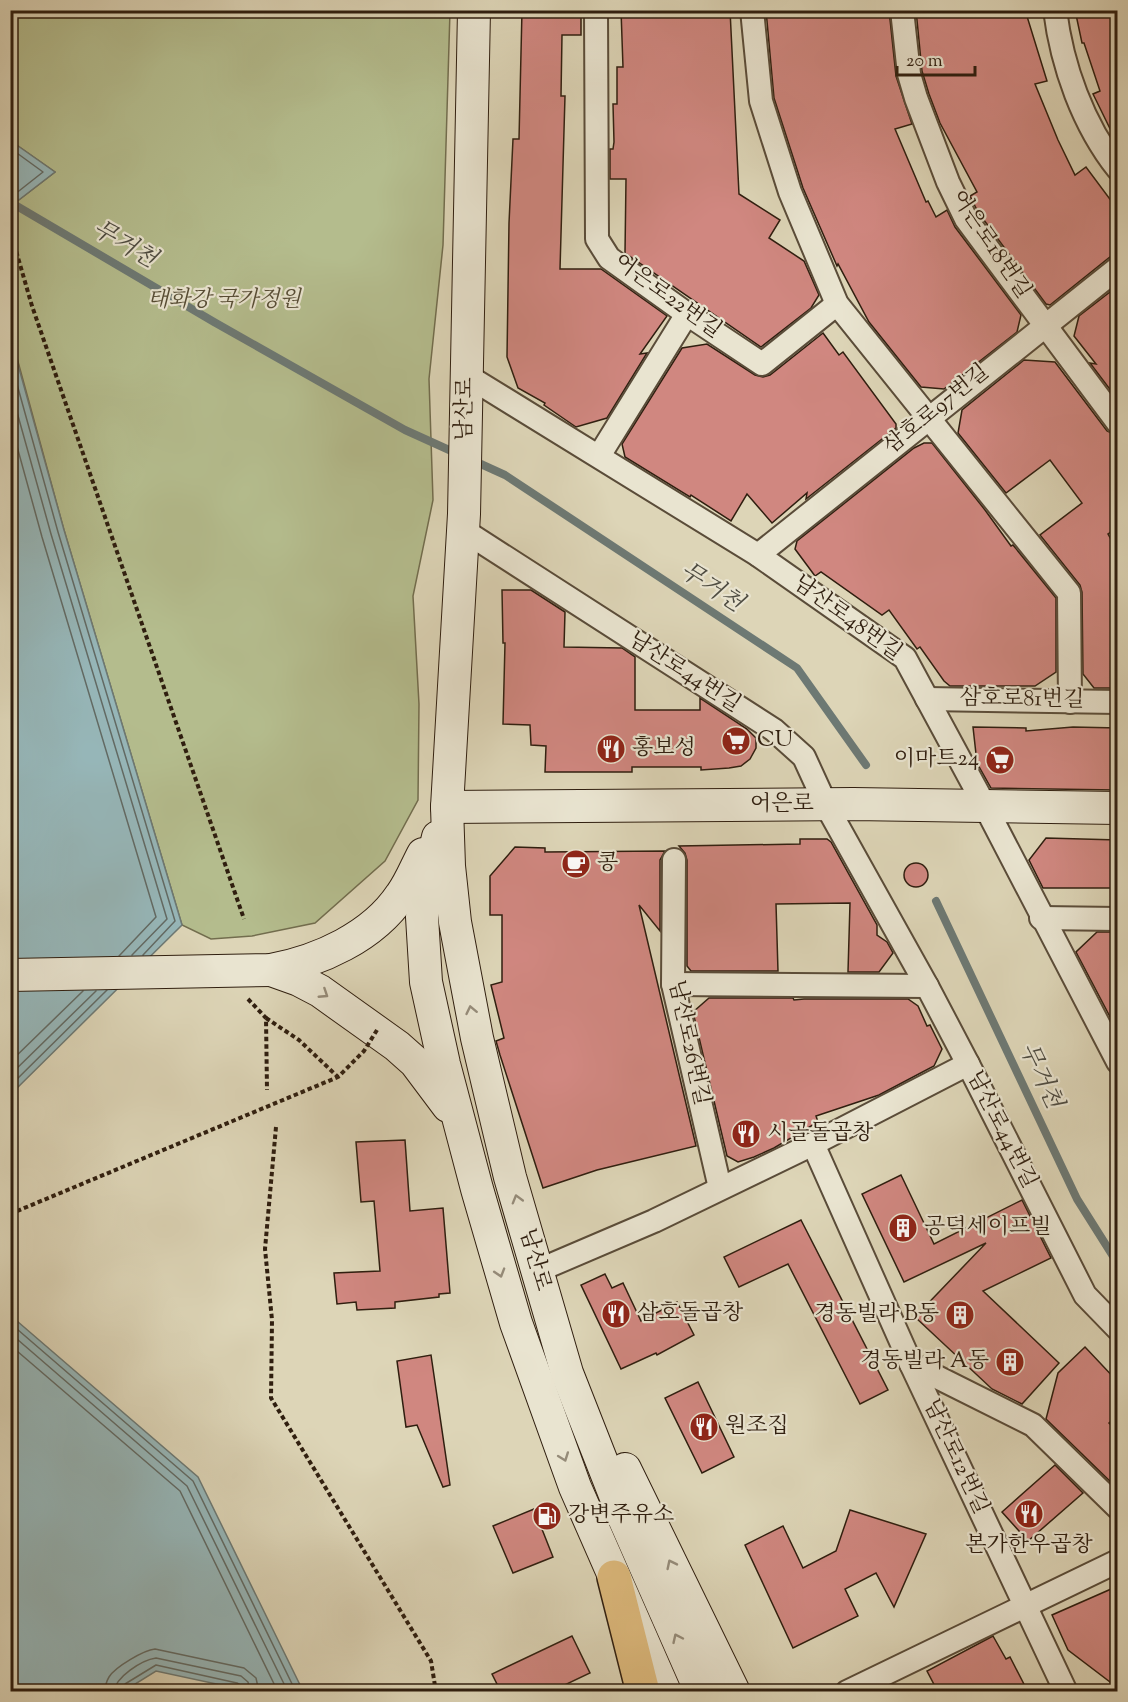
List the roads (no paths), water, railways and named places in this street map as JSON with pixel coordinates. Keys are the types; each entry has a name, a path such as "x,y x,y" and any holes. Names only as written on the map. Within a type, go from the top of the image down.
{"main road":[{"name":"남산로","path":"474,10 464,522 447,807 449,866 464,975 499,1133 567,1373 624,1518 701,1692"},
{"name":"어은로","path":"447,807 840,805 1118,808"},
{"name":"남산로","path":"447,807 432,856 422,917 426,982 462,1134 516,1323 575,1487 665,1692"},
{"path":"362,934 382,917 401,895 447,807"},
{"path":"10,975 240,984 271,970 294,966 344,944 384,922 404,917 422,917 439,928 454,951 464,975"},
{"path":"271,970 299,980 320,991 377,1030 415,1062 447,1106 462,1134"},
{"path":"537,1271 609,1436 734,1692"},
{"path":"614,1577 643,1692"}],"street":[{"name":"어은로22번길","path":"596,10 597,239 609,258 762,364 837,304"},
{"path":"752,10 761,101 790,192 837,304 1069,593 1070,702"},
{"name":"어은로18번길","path":"902,10 909,74 916,98 948,183 966,219 1118,423"},
{"path":"1055,10 1069,70 1079,99 1092,130 1118,169"},
{"name":"삼호로97번길","path":"758,555 1118,268"},
{"path":"599,456 687,314"},
{"name":"남산로48번길","path":"466,375 758,555 905,658 927,699 974,806 1041,918 1118,1062"},
{"name":"남산로44번길","path":"464,522 774,730 804,757 840,805 927,986 1084,1295 1118,1329"},
{"name":"삼호로81번길","path":"927,699 1118,702"},
{"name":"남산로26번길","path":"674,860 674,984 720,1188"},
{"path":"1041,918 1118,920"},
{"path":"674,984 927,986"},
{"path":"537,1271 654,1221 968,1064"},
{"name":"남산로12번길","path":"813,1143 911,1364 1066,1692"},
{"path":"911,1364 1034,1425 1118,1508"},
{"path":"847,1692 1118,1561"}],"water":[{"path":"11,141 55,172 11,206"},
{"path":"10,336 64,530 182,925 11,1094"},
{"path":"10,1315 198,1477 303,1691 249,1691 156,1671 124,1691 11,1691"}],"waterway":[{"name":"무거천","path":"10,202 214,322 405,430 458,454"},
{"name":"무거천","path":"472,460 505,475 797,668 866,765"},
{"name":"무거천","path":"936,901 1077,1199 1118,1264"}],"place":[{"name":"CU","path":"736,741"},
{"name":"홍보성","path":"611,749"},
{"name":"이마트24","path":"1000,760"},
{"name":"콩","path":"576,864"},
{"name":"시골돌곱창","path":"746,1134"},
{"name":"공덕세이프빌","path":"903,1228"},
{"name":"삼호돌곱창","path":"616,1314"},
{"name":"경동빌라 B동","path":"960,1315"},
{"name":"경동빌라 A동","path":"1010,1362"},
{"name":"원조집","path":"704,1427"},
{"name":"본가한우곱창","path":"1029,1514"},
{"name":"강변주유소","path":"547,1516"}],"park label":[{"name":"태화강 국가정원","path":"224,301"}]}
